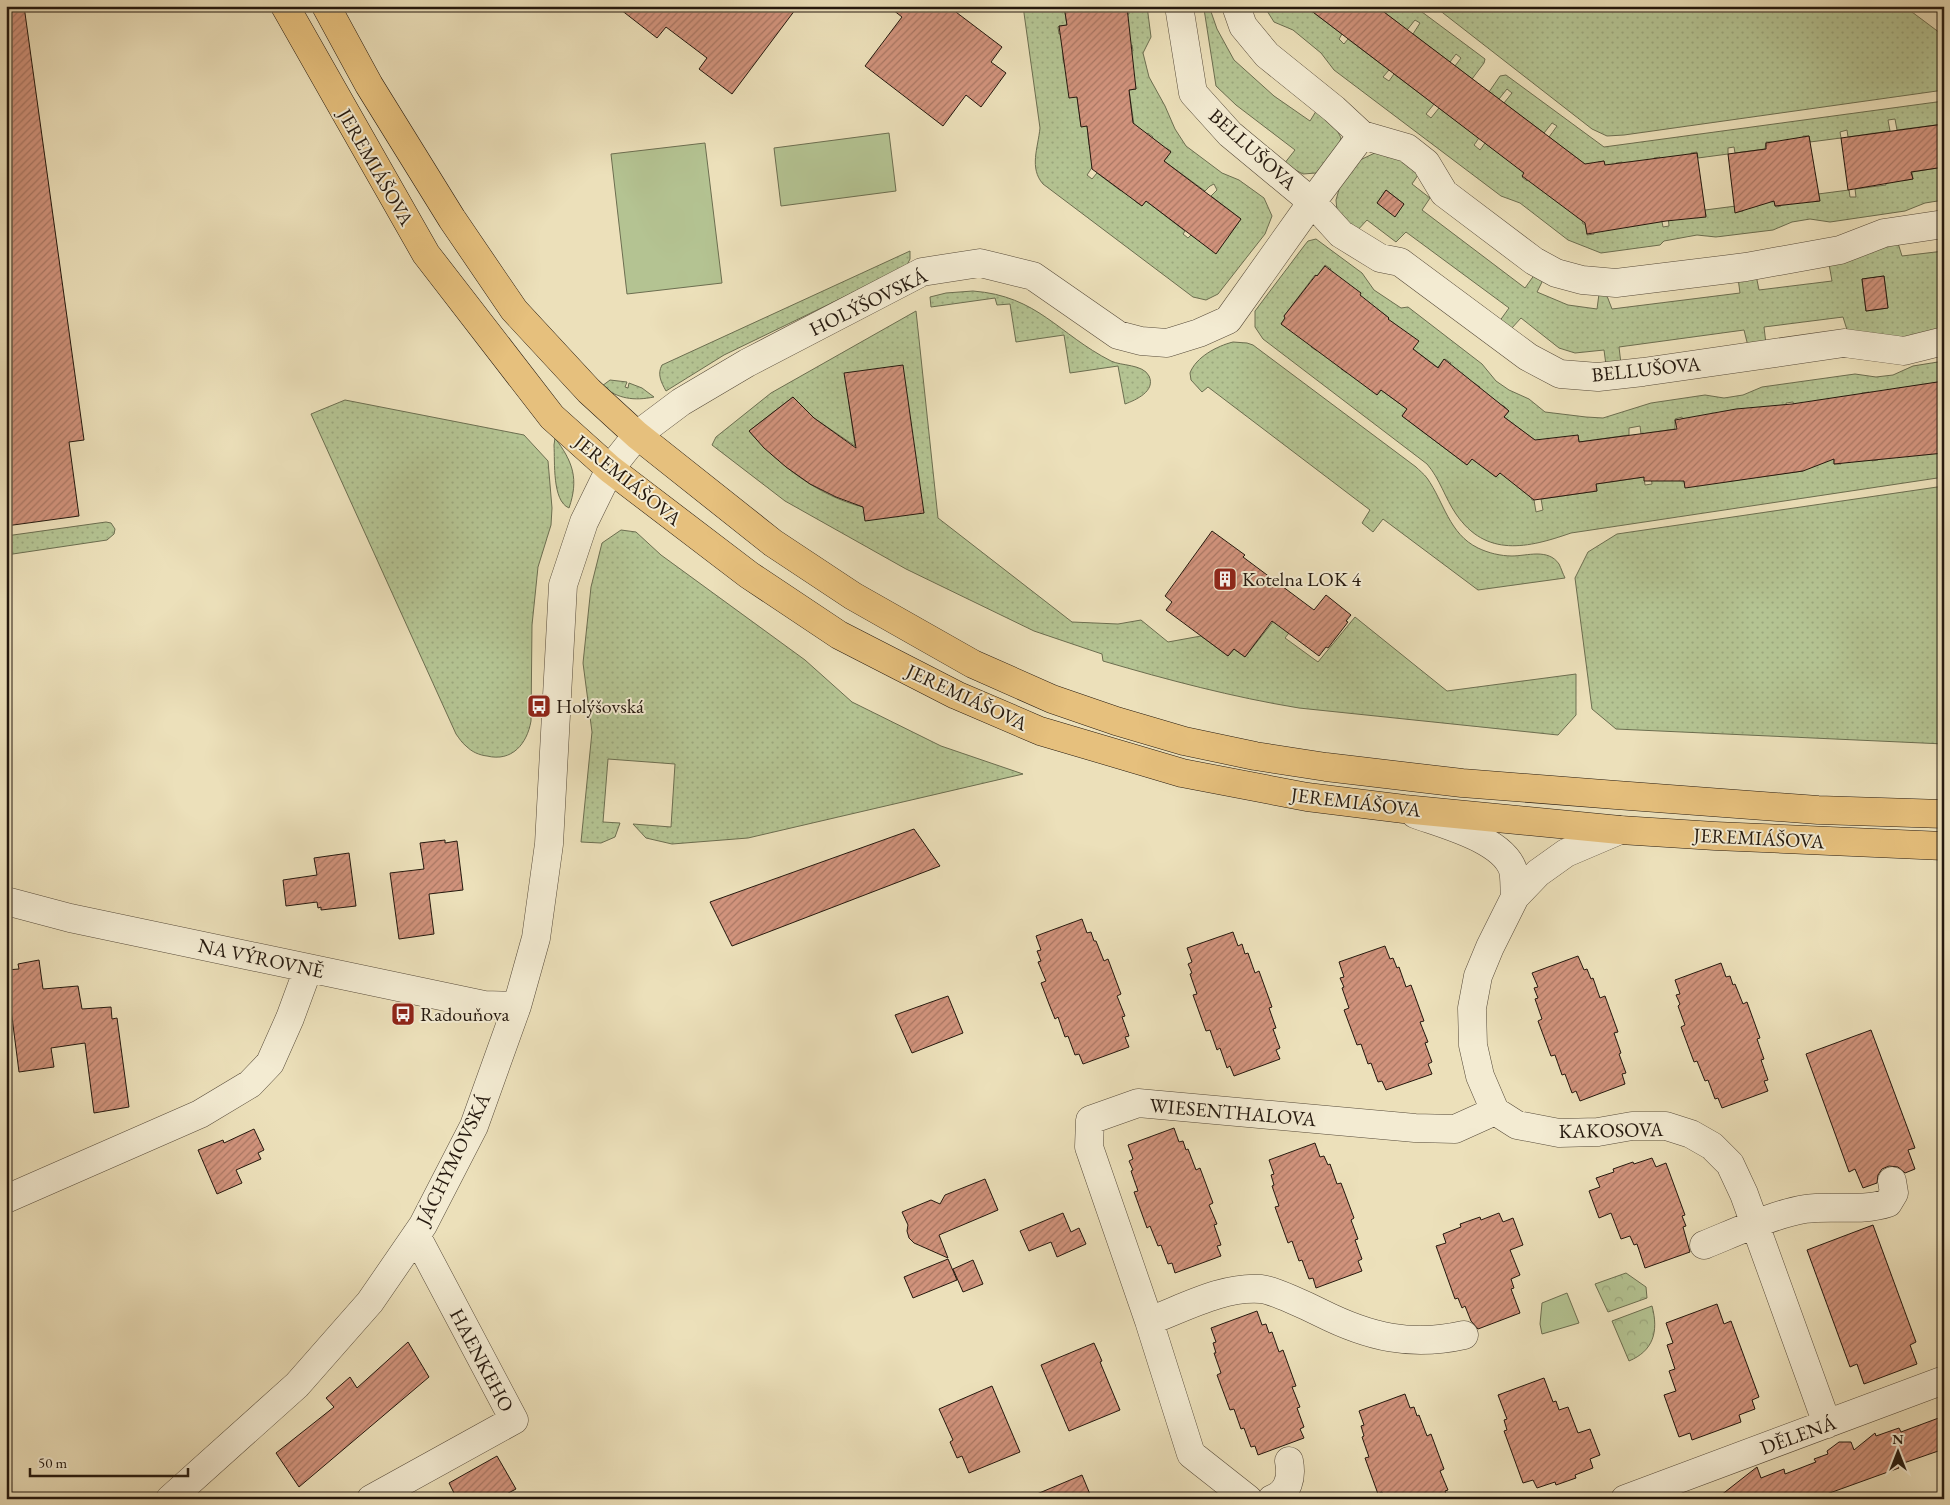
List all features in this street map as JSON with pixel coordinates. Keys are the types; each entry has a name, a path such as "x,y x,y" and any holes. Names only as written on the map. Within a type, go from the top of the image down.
{"main road":[{"name":"JEREMIÁŠOVA","path":"285,6 426,254 546,409 610,469 749,575 840,635 956,695 1040,731 1182,773 1307,798 1620,830 1944,846"},
{"name":"JEREMIÁŠOVA","path":"326,6 369,85 452,219 514,310 589,391 637,435 773,543 852,596 973,664 1034,691 1107,718 1167,736 1255,756 1326,767 1462,783 1818,810 1944,814"}],"street":[{"name":"BELLUŠOVA","path":"1179,6 1193,93 1230,134 1312,202 1341,234 1380,258 1400,262 1528,357 1560,374 1598,377 1749,358 1844,343 1904,351 1944,341"},
{"path":"1236,6 1243,26 1267,55 1334,109 1362,135 1407,148 1426,163 1444,193 1534,261 1556,273 1582,280 1616,283 1746,267 1840,250 1884,233 1944,224"},
{"name":"BELLUŠOVA","path":"1312,202 1362,135"},
{"name":"HOLÝŠOVSKÁ","path":"610,469 637,435 681,402 747,363 922,272 980,263 1034,276 1118,335 1167,343 1199,332 1228,320 1312,202"},
{"name":"JÁCHYMOVSKÁ","path":"170,1499 297,1385 370,1302 423,1226 474,1126 517,1006 536,938 548,855 554,780 563,585 584,522 610,469"},
{"path":"1404,809 1493,846 1509,862 1513,870 1515,897"},
{"path":"1495,1111 1480,1076 1473,1045 1472,1008 1478,976 1490,946 1515,897 1538,873 1566,853 1620,830"},
{"name":"NA VÝROVNĚ","path":"6,901 70,918 484,1005 517,1006"},
{"path":"6,1199 200,1114 250,1084 270,1063 290,1018 308,968"},
{"name":"WIESENTHALOVA","path":"1248,1499 1191,1454 1149,1321 1089,1147 1090,1120 1138,1103 1415,1128 1455,1129 1495,1111"},
{"name":"KAKOSOVA","path":"1495,1111 1517,1125 1559,1133 1598,1132 1632,1126 1666,1126 1691,1134 1712,1146 1730,1164 1756,1225 1827,1424"},
{"path":"1704,1245 1772,1218 1805,1209 1872,1208 1888,1204 1894,1193 1892,1181"},
{"name":"HAENKEHO","path":"371,1499 514,1420 416,1234"},
{"path":"1149,1321 1230,1292 1263,1289 1308,1306 1340,1323 1372,1334 1405,1341 1441,1340 1464,1335"},
{"name":"DĚLENÁ","path":"1625,1499 1654,1494 1827,1424 1944,1380"},
{"path":"1272,1499 1285,1488 1292,1476 1289,1462"}],"green space":[{"path":"1023,6 1064,6 1067,25 1058,27 1059,34 1068,33 1071,52 1063,53 1063,60 1077,97 1081,126 1087,126 1089,145 1105,148 1087,175 1092,179 1097,173 1121,191 1125,185 1136,202 1142,206 1146,201 1185,231 1183,234 1188,238 1191,235 1216,253 1241,219 1211,196 1217,190 1214,184 1205,191 1164,161 1171,151 1166,148 1159,157 1146,147 1153,137 1148,133 1141,143 1136,139 1129,90 1136,89 1135,82 1123,53 1133,51 1132,45 1123,46 1118,16 1129,14 1128,7 1117,9 1117,6 1147,6 1151,37 1143,53 1149,77 1175,129 1186,146 1222,173 1239,180 1264,198 1272,216 1265,234 1218,294 1206,300 1193,297 1043,184 1035,165 1040,128"},
{"path":"1188,6 1209,6 1217,29 1234,60 1274,96 1310,121 1318,108 1335,126 1341,138 1338,147 1316,173 1303,174 1284,164 1295,150 1236,105 1216,86 1204,9 1188,9"},
{"path":"1264,6 1293,6 1298,11 1302,6 1305,6 1342,34 1339,39 1344,44 1348,39 1389,70 1383,77 1389,81 1394,74 1434,104 1426,114 1431,118 1439,108 1479,138 1474,145 1480,150 1485,143 1525,173 1522,177 1527,181 1530,177 1580,202 1583,224 1586,224 1587,235 1594,234 1593,224 1661,216 1663,227 1669,226 1668,215 1706,216 1705,210 1736,206 1737,212 1743,211 1742,205 1774,201 1776,207 1781,206 1780,200 1819,201 1818,194 1849,190 1850,197 1856,197 1855,189 1886,185 1885,175 1906,180 1913,179 1912,172 1944,167 1944,200 1925,203 1905,211 1830,222 1810,219 1792,222 1773,230 1716,237 1697,235 1664,241 1660,245 1601,253 1568,240 1520,203 1501,196 1334,70 1321,53 1293,30 1274,22"},
{"path":"1376,6 1414,6 1485,59 1484,63 1472,79 1455,66 1461,58 1456,54 1450,62 1413,34 1420,23 1415,20 1407,30"},
{"path":"1434,6 1904,6 1944,36 1944,90 1607,136 1592,129"},
{"path":"1506,75 1604,147 1944,101 1944,124 1897,130 1895,119 1888,120 1890,131 1848,137 1847,130 1840,132 1841,138 1810,142 1809,136 1803,136 1803,143 1773,147 1772,142 1766,142 1765,149 1735,153 1734,147 1728,148 1728,154 1698,158 1697,152 1691,153 1691,159 1661,163 1660,157 1654,158 1654,164 1623,168 1622,162 1616,163 1617,169 1606,171 1604,161 1598,162 1596,173 1549,137 1557,126 1552,123 1544,133 1504,103 1512,93 1507,89 1499,99 1489,92 1500,76"},
{"path":"889,133 896,191 781,206 774,148"},
{"path":"705,143 722,283 627,294 611,154"},
{"path":"1381,150 1422,169 1412,184 1430,198 1422,210 1525,288 1535,274 1543,280 1537,292 1568,305 1597,309 1599,294 1607,296 1612,309 1740,293 1738,278 1756,275 1759,290 1832,281 1829,264 1897,240 1902,256 1944,251 1944,327 1925,335 1905,339 1848,333 1843,317 1764,327 1766,344 1748,346 1744,330 1619,347 1621,364 1606,365 1604,350 1575,353 1559,348 1521,318 1511,329 1499,322 1509,308 1406,232 1396,242 1367,220 1355,233 1337,211 1336,200 1340,186 1358,161","holes":["1386,190 1404,204 1395,216 1377,203","1884,276 1888,308 1866,311 1862,279"]},
{"path":"1316,239 1362,273 1374,290 1401,308 1408,307 1482,364 1496,381 1509,390 1529,399 1545,412 1603,418 1651,403 1705,395 1724,398 1743,395 1762,387 1855,374 1876,377 1893,375 1913,366 1944,361 1944,384 1899,388 1900,398 1871,402 1869,392 1862,393 1863,403 1795,412 1793,402 1786,403 1788,414 1684,428 1682,417 1675,419 1675,429 1641,434 1640,426 1629,428 1629,435 1579,442 1578,435 1544,447 1504,417 1509,411 1504,406 1474,395 1480,387 1474,383 1468,390 1444,372 1451,363 1445,359 1437,367 1383,326 1389,318 1384,314 1323,280 1331,269 1325,265 1317,276 1315,275 1284,316 1285,318 1281,324 1315,340 1311,347 1317,351 1321,345 1345,363 1341,369 1347,373 1351,367 1377,395 1381,390 1407,409 1402,416 1467,465 1472,459 1496,477 1500,473 1529,478 1536,512 1543,510 1541,499 1597,491 1596,484 1644,477 1645,485 1652,484 1651,476 1684,481 1685,487 1803,471 1802,464 1834,459 1834,464 1841,464 1840,459 1871,454 1872,461 1878,460 1878,453 1944,444 1944,477 1571,533 1539,543 1509,546 1494,543 1481,538 1468,528 1456,514 1427,464 1263,339 1255,327 1255,311 1308,241"},
{"path":"910,251 910,259 906,267 724,355 666,391 660,375 662,365"},
{"path":"973,291 995,294 1015,300 1031,308 1111,361 1142,369 1149,376 1150,386 1144,394 1125,404 1118,366 1070,373 1064,335 1016,342 1010,304 997,305 995,298 931,307 930,297 946,293"},
{"path":"916,311 938,518 1072,622 1118,624 1141,620 1168,642 1201,636 1228,656 1234,649 1245,657 1291,599 1296,624 1285,638 1318,662 1355,617 1447,691 1576,674 1576,715 1558,735 1299,708 1200,688 1103,661 1102,654 1034,631 906,569 785,501 712,445 716,437 771,393","holes":["845,373 924,513 870,509 830,495 800,478 786,467 749,431 793,397 814,418 855,446"]},
{"path":"1233,342 1253,345 1416,467 1427,478 1448,517 1460,535 1468,542 1482,550 1499,555 1543,554 1549,556 1559,564 1565,578 1478,590 1383,519 1373,532 1362,523 1370,510 1208,387 1202,392 1191,380 1190,373 1202,357 1220,346"},
{"path":"610,380 627,382 625,387 628,388 629,383 642,388 654,397 633,399 614,394 602,386"},
{"path":"345,400 524,435 548,461 552,508 551,525 538,567 532,625 531,721 522,744 511,754 496,757 478,754 465,745 456,734 311,414"},
{"path":"555,438 570,463 574,479 574,488 569,508 560,498 557,489"},
{"path":"1944,486 1944,744 1616,729 1592,709 1575,578 1588,552 1617,534"},
{"path":"106,522 111,523 115,529 114,534 107,540 6,555 6,536"},
{"path":"621,530 636,532 661,555 805,660 852,702 941,746 1023,774 748,838 672,844 646,838 633,824 671,827 675,764 608,759 603,822 620,823 615,837 601,843 581,842 592,732 583,663 591,587 602,543"},
{"path":"1626,1273 1646,1287 1647,1298 1608,1312 1595,1284"},
{"path":"1567,1293 1579,1323 1542,1334 1540,1324 1542,1303"},
{"path":"1652,1306 1655,1324 1652,1340 1644,1352 1629,1361 1612,1321"}],"building":[{"path":"6,6 24,6 84,440 69,442 79,516 6,526"},
{"path":"616,6 798,6 732,94 699,69 707,58 666,27 657,38"},
{"path":"888,6 948,6 1002,47 991,62 1006,73 981,107 966,95 943,126 865,66 902,17"},
{"path":"1064,6 1117,6 1117,9 1127,7 1136,89 1129,90 1133,123 1171,152 1164,161 1241,219 1216,254 1146,201 1142,206 1092,169 1087,126 1081,127 1077,97 1069,98 1059,26 1067,25"},
{"path":"1305,6 1376,6 1585,164 1604,161 1605,165 1697,153 1706,217 1666,221 1587,234 1585,223 1522,176 1524,173"},
{"path":"1944,124 1944,167 1911,172 1913,179 1848,190 1841,138"},
{"path":"1809,136 1820,201 1775,206 1774,201 1735,213 1728,154 1766,149 1766,143"},
{"path":"1386,190 1404,204 1395,217 1377,203"},
{"path":"1325,266 1361,293 1360,295 1388,319 1419,341 1413,349 1438,368 1444,359 1509,411 1504,417 1535,440 1578,435 1579,442 1677,429 1675,420 1736,409 1792,404 1944,381 1944,453 1834,464 1834,459 1803,471 1685,488 1684,481 1644,481 1644,477 1596,484 1597,491 1534,500 1500,473 1496,477 1472,459 1467,465 1402,416 1407,409 1381,390 1377,395 1281,324 1285,318 1284,316"},
{"path":"1884,276 1888,308 1866,311 1862,279"},
{"path":"903,365 924,513 865,521 863,507 836,497 810,484 764,448 749,431 793,397 814,418 856,448 844,373"},
{"name":"Kotelna LOK 4","path":"1212,531 1245,555 1243,557 1314,610 1326,595 1351,615 1346,621 1348,622 1328,648 1326,647 1319,656 1272,621 1245,657 1234,649 1228,656 1166,610 1172,602 1165,596"},
{"path":"914,829 940,866 732,946 710,902"},
{"path":"445,840 445,843 457,841 463,890 429,894 434,934 399,939 390,873 424,869 420,843"},
{"path":"349,853 356,906 321,910 321,907 318,908 317,902 286,906 283,880 317,875 314,858"},
{"path":"1082,919 1087,933 1091,932 1094,941 1096,941 1104,961 1108,959 1121,994 1117,996 1125,1016 1122,1017 1129,1036 1125,1037 1129,1047 1083,1064 1079,1054 1075,1055 1068,1036 1065,1037 1058,1017 1055,1019 1041,983 1046,981 1038,962 1041,961 1037,951 1041,950 1036,936"},
{"path":"1233,932 1238,946 1242,944 1245,954 1248,953 1255,973 1259,971 1272,1007 1269,1008 1276,1028 1273,1029 1280,1048 1276,1050 1280,1059 1234,1076 1230,1066 1227,1068 1220,1048 1217,1050 1210,1030 1206,1031 1193,995 1197,994 1190,974 1192,973 1188,964 1192,962 1187,948"},
{"path":"1385,946 1390,959 1393,958 1397,968 1399,967 1406,987 1411,985 1424,1021 1420,1022 1428,1042 1425,1043 1432,1062 1428,1064 1432,1074 1386,1090 1382,1081 1378,1082 1371,1063 1368,1064 1361,1044 1357,1045 1344,1010 1349,1008 1342,988 1344,987 1340,978 1344,977 1339,962"},
{"path":"1578,956 1584,970 1587,969 1591,979 1593,978 1600,998 1605,996 1618,1032 1614,1033 1626,1073 1622,1074 1625,1084 1580,1101 1576,1091 1572,1093 1565,1074 1562,1075 1555,1055 1551,1056 1538,1021 1542,1019 1535,999 1538,998 1534,988 1538,987 1532,973"},
{"path":"39,960 43,989 78,986 82,1009 111,1007 112,1019 117,1018 129,1107 94,1113 85,1043 51,1048 54,1067 19,1072 6,970 19,969 18,964"},
{"path":"1721,963 1726,977 1730,976 1733,985 1735,984 1743,1004 1747,1002 1760,1038 1757,1039 1764,1059 1761,1060 1768,1080 1764,1081 1768,1091 1722,1108 1718,1098 1715,1099 1708,1080 1705,1081 1697,1061 1694,1062 1681,1027 1685,1025 1678,1006 1680,1004 1676,995 1680,994 1675,980"},
{"path":"948,996 963,1033 912,1053 895,1015"},
{"path":"1871,1030 1915,1148 1908,1150 1915,1169 1905,1173 1898,1167 1889,1166 1882,1169 1878,1175 1877,1183 1863,1188 1855,1169 1849,1172 1806,1054"},
{"path":"1174,1128 1179,1142 1183,1141 1186,1150 1188,1149 1196,1170 1200,1168 1213,1203 1209,1205 1217,1224 1214,1225 1221,1245 1217,1246 1221,1256 1175,1273 1172,1263 1168,1264 1161,1245 1158,1246 1150,1226 1147,1228 1134,1192 1138,1191 1131,1171 1133,1170 1129,1161 1133,1159 1128,1145"},
{"path":"254,1129 264,1150 258,1153 261,1159 236,1170 242,1183 217,1194 198,1150 223,1140 224,1143"},
{"path":"1315,1143 1320,1157 1324,1156 1328,1165 1330,1164 1337,1184 1341,1183 1354,1218 1351,1220 1358,1239 1355,1240 1362,1259 1358,1261 1362,1271 1316,1288 1313,1278 1309,1279 1302,1260 1299,1261 1292,1241 1288,1243 1275,1207 1279,1206 1272,1186 1274,1185 1271,1175 1274,1174 1269,1160"},
{"path":"1652,1158 1656,1167 1666,1163 1685,1215 1682,1216 1686,1226 1683,1227 1690,1252 1645,1268 1637,1244 1634,1245 1630,1236 1621,1239 1611,1213 1599,1218 1589,1191 1600,1187 1596,1178 1614,1172 1613,1169"},
{"path":"985,1179 998,1210 939,1235 948,1258 914,1243 909,1238 908,1225 902,1212 931,1200 940,1204 945,1195"},
{"path":"1063,1213 1071,1232 1079,1228 1086,1244 1057,1257 1051,1242 1029,1251 1020,1231"},
{"path":"1499,1213 1503,1222 1513,1218 1523,1245 1510,1250 1520,1275 1511,1279 1514,1288 1511,1289 1520,1313 1478,1329 1471,1321 1465,1306 1462,1308 1458,1298 1455,1299 1436,1246 1446,1243 1443,1234 1461,1227 1460,1224 1480,1217 1481,1220"},
{"path":"1873,1225 1916,1342 1910,1345 1917,1364 1864,1384 1857,1364 1850,1367 1807,1250"},
{"path":"948,1259 957,1280 913,1298 904,1277"},
{"path":"973,1260 983,1284 963,1292 953,1269"},
{"path":"1717,1304 1724,1324 1731,1321 1759,1397 1752,1400 1755,1409 1739,1415 1741,1422 1692,1440 1690,1433 1679,1437 1664,1395 1676,1391 1669,1371 1675,1369 1667,1345 1673,1343 1666,1323"},
{"path":"1257,1311 1262,1325 1266,1324 1269,1333 1272,1332 1279,1352 1283,1350 1296,1386 1292,1387 1300,1407 1297,1408 1304,1427 1300,1429 1304,1438 1258,1455 1255,1446 1251,1447 1244,1428 1241,1429 1234,1409 1230,1410 1217,1375 1221,1373 1214,1353 1216,1353 1213,1343 1216,1342 1211,1328"},
{"path":"408,1342 429,1377 299,1487 276,1453 334,1407 326,1398 350,1377 357,1388"},
{"path":"1094,1343 1120,1410 1069,1431 1041,1365"},
{"path":"1544,1378 1553,1402 1556,1401 1559,1410 1568,1407 1578,1433 1590,1429 1600,1455 1590,1459 1593,1468 1575,1475 1576,1478 1556,1485 1555,1482 1537,1488 1533,1480 1523,1483 1504,1431 1507,1430 1504,1420 1507,1419 1498,1395"},
{"path":"992,1386 1020,1452 969,1473 962,1456 957,1458 950,1442 953,1440 939,1409"},
{"path":"1405,1394 1410,1408 1414,1407 1417,1416 1419,1415 1427,1436 1431,1434 1444,1469 1440,1471 1448,1490 1445,1491 1448,1499 1384,1499 1382,1492 1378,1494 1365,1458 1369,1457 1362,1437 1364,1436 1361,1426 1364,1425 1359,1411"},
{"path":"1944,1416 1944,1449 1898,1465 1899,1468 1813,1499 1716,1499 1757,1467 1761,1478 1784,1469 1785,1474 1816,1462 1814,1459 1828,1454 1827,1451 1839,1442 1851,1442 1854,1450 1875,1433 1876,1436 1899,1428 1901,1432"},
{"path":"497,1456 516,1489 497,1499 457,1499 449,1483"},
{"path":"1082,1475 1092,1499 1025,1499"}],"place":[{"name":"Kotelna LOK 4","path":"1225,579"},
{"name":"Holýšovská","path":"539,706"},
{"name":"Radouňova","path":"403,1014"}]}
